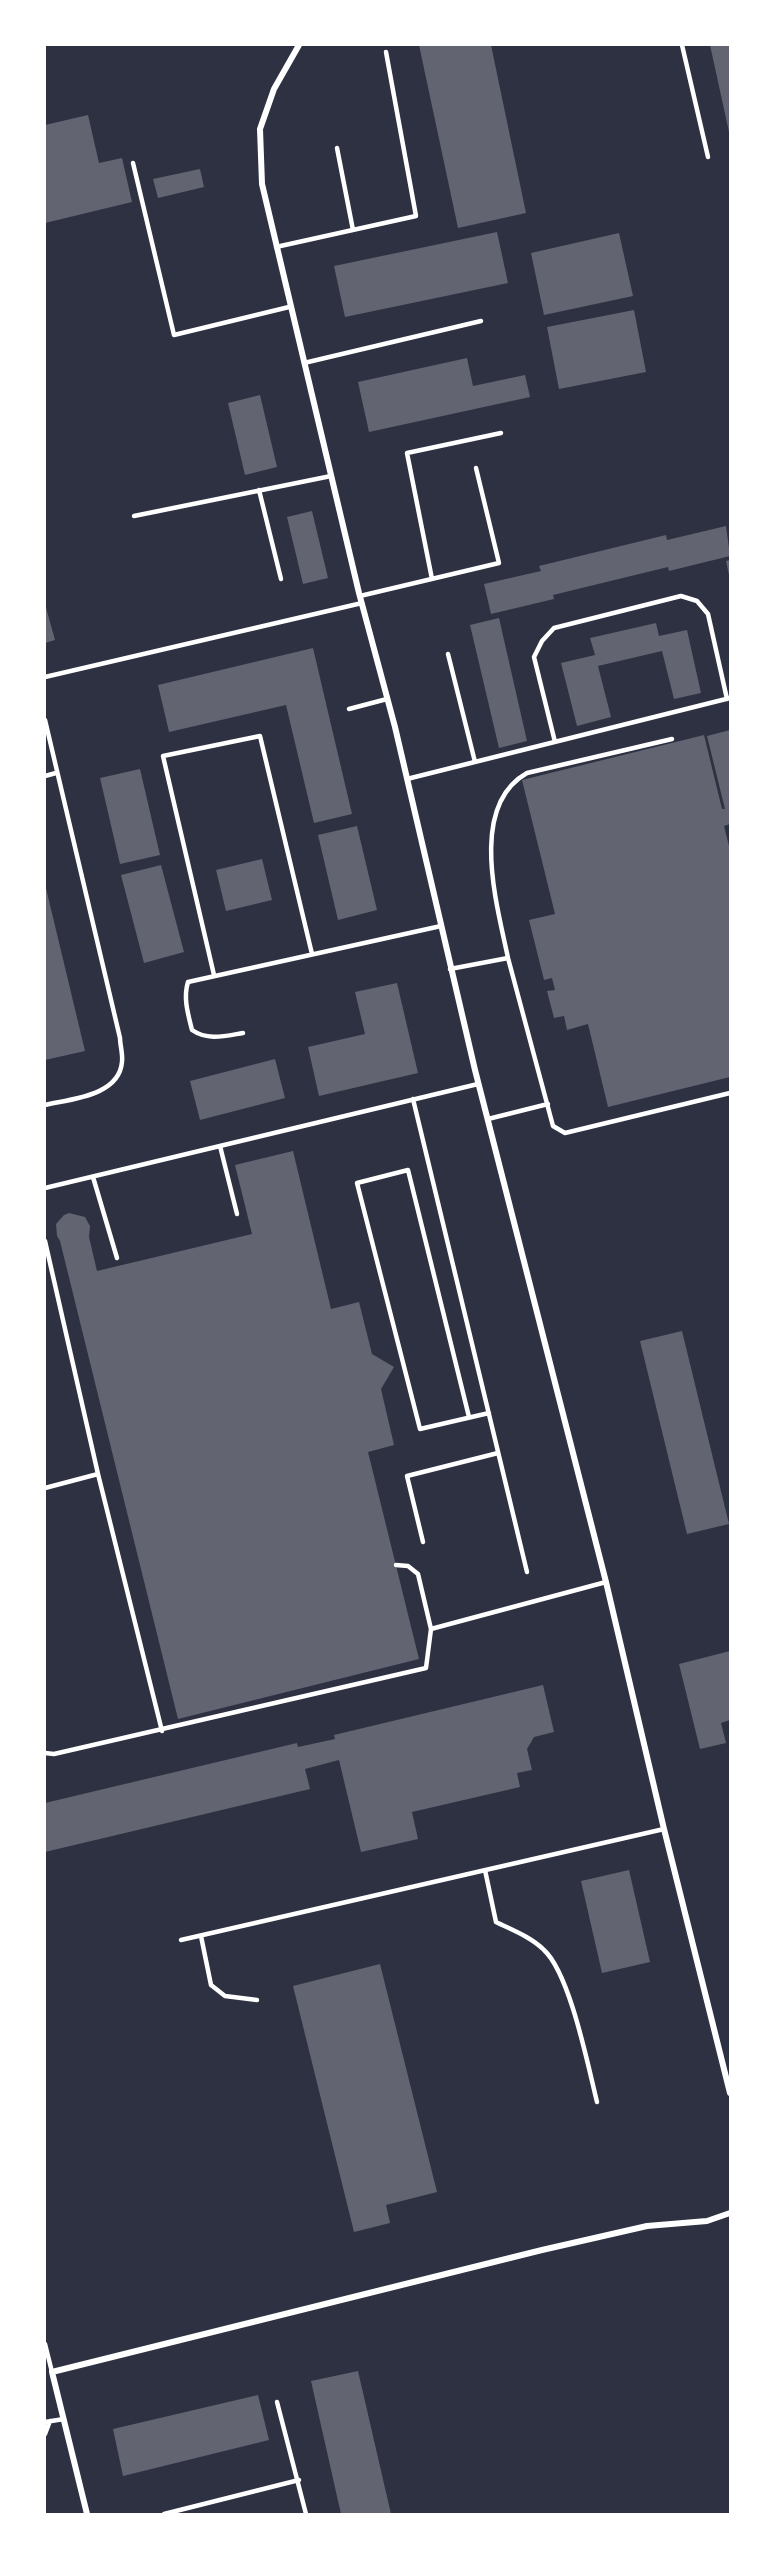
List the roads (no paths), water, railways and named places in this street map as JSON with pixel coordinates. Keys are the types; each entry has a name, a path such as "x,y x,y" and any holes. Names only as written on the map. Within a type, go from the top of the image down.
{"street":[{"path":"299,45 274,89 260,129 262,184 289,307 407,779 478,1084 606,1582 664,1829 730,2093"},
{"path":"87,2514 52,2372 542,2250 647,2226 707,2221 730,2214"}],"lane":[{"path":"682,45 708,157"},
{"path":"276,247 416,216 386,52"},
{"path":"336,148 353,230"},
{"path":"133,163 174,335 289,307"},
{"path":"304,363 481,321"},
{"path":"432,579 407,453 501,433"},
{"path":"45,677 499,563 476,468"},
{"path":"134,516 331,476"},
{"path":"259,490 281,579"},
{"path":"407,779 555,742 728,698 708,614 697,601 681,596 554,628 542,641 534,657 555,742"},
{"path":"448,654 475,762"},
{"path":"350,709 387,699"},
{"path":"45,720 120,1038 122,1063 115,1079 101,1092 45,1105"},
{"path":"214,975 163,756 260,736 312,954"},
{"path":"672,739 527,773 514,780 491,826 490,849 508,958 553,1126 565,1133 730,1093"},
{"path":"45,776 56,773"},
{"path":"243,1033 219,1037 201,1036 192,1030 185,991 188,982 441,926"},
{"path":"450,969 508,958"},
{"path":"45,1188 478,1084"},
{"path":"413,1099 527,1572"},
{"path":"488,1119 548,1104"},
{"path":"220,1146 237,1214"},
{"path":"469,1417 408,1170 357,1183 420,1430 489,1413"},
{"path":"93,1177 117,1258"},
{"path":"45,1241 98,1474 162,1731"},
{"path":"423,1542 407,1476 498,1453"},
{"path":"45,1488 98,1474"},
{"path":"45,1753 54,1754 162,1731 426,1668 430,1629 418,1574 408,1566 396,1565"},
{"path":"430,1629 606,1582"},
{"path":"181,1940 664,1829"},
{"path":"485,1870 496,1922 531,1940 545,1951 560,1972 580,2034 597,2102"},
{"path":"201,1936 211,1985 225,1996 257,2000"},
{"path":"45,2344 52,2372"},
{"path":"277,2402 306,2514"},
{"path":"45,2434 47,2421 64,2419"},
{"path":"164,2514 299,2480"}]}
